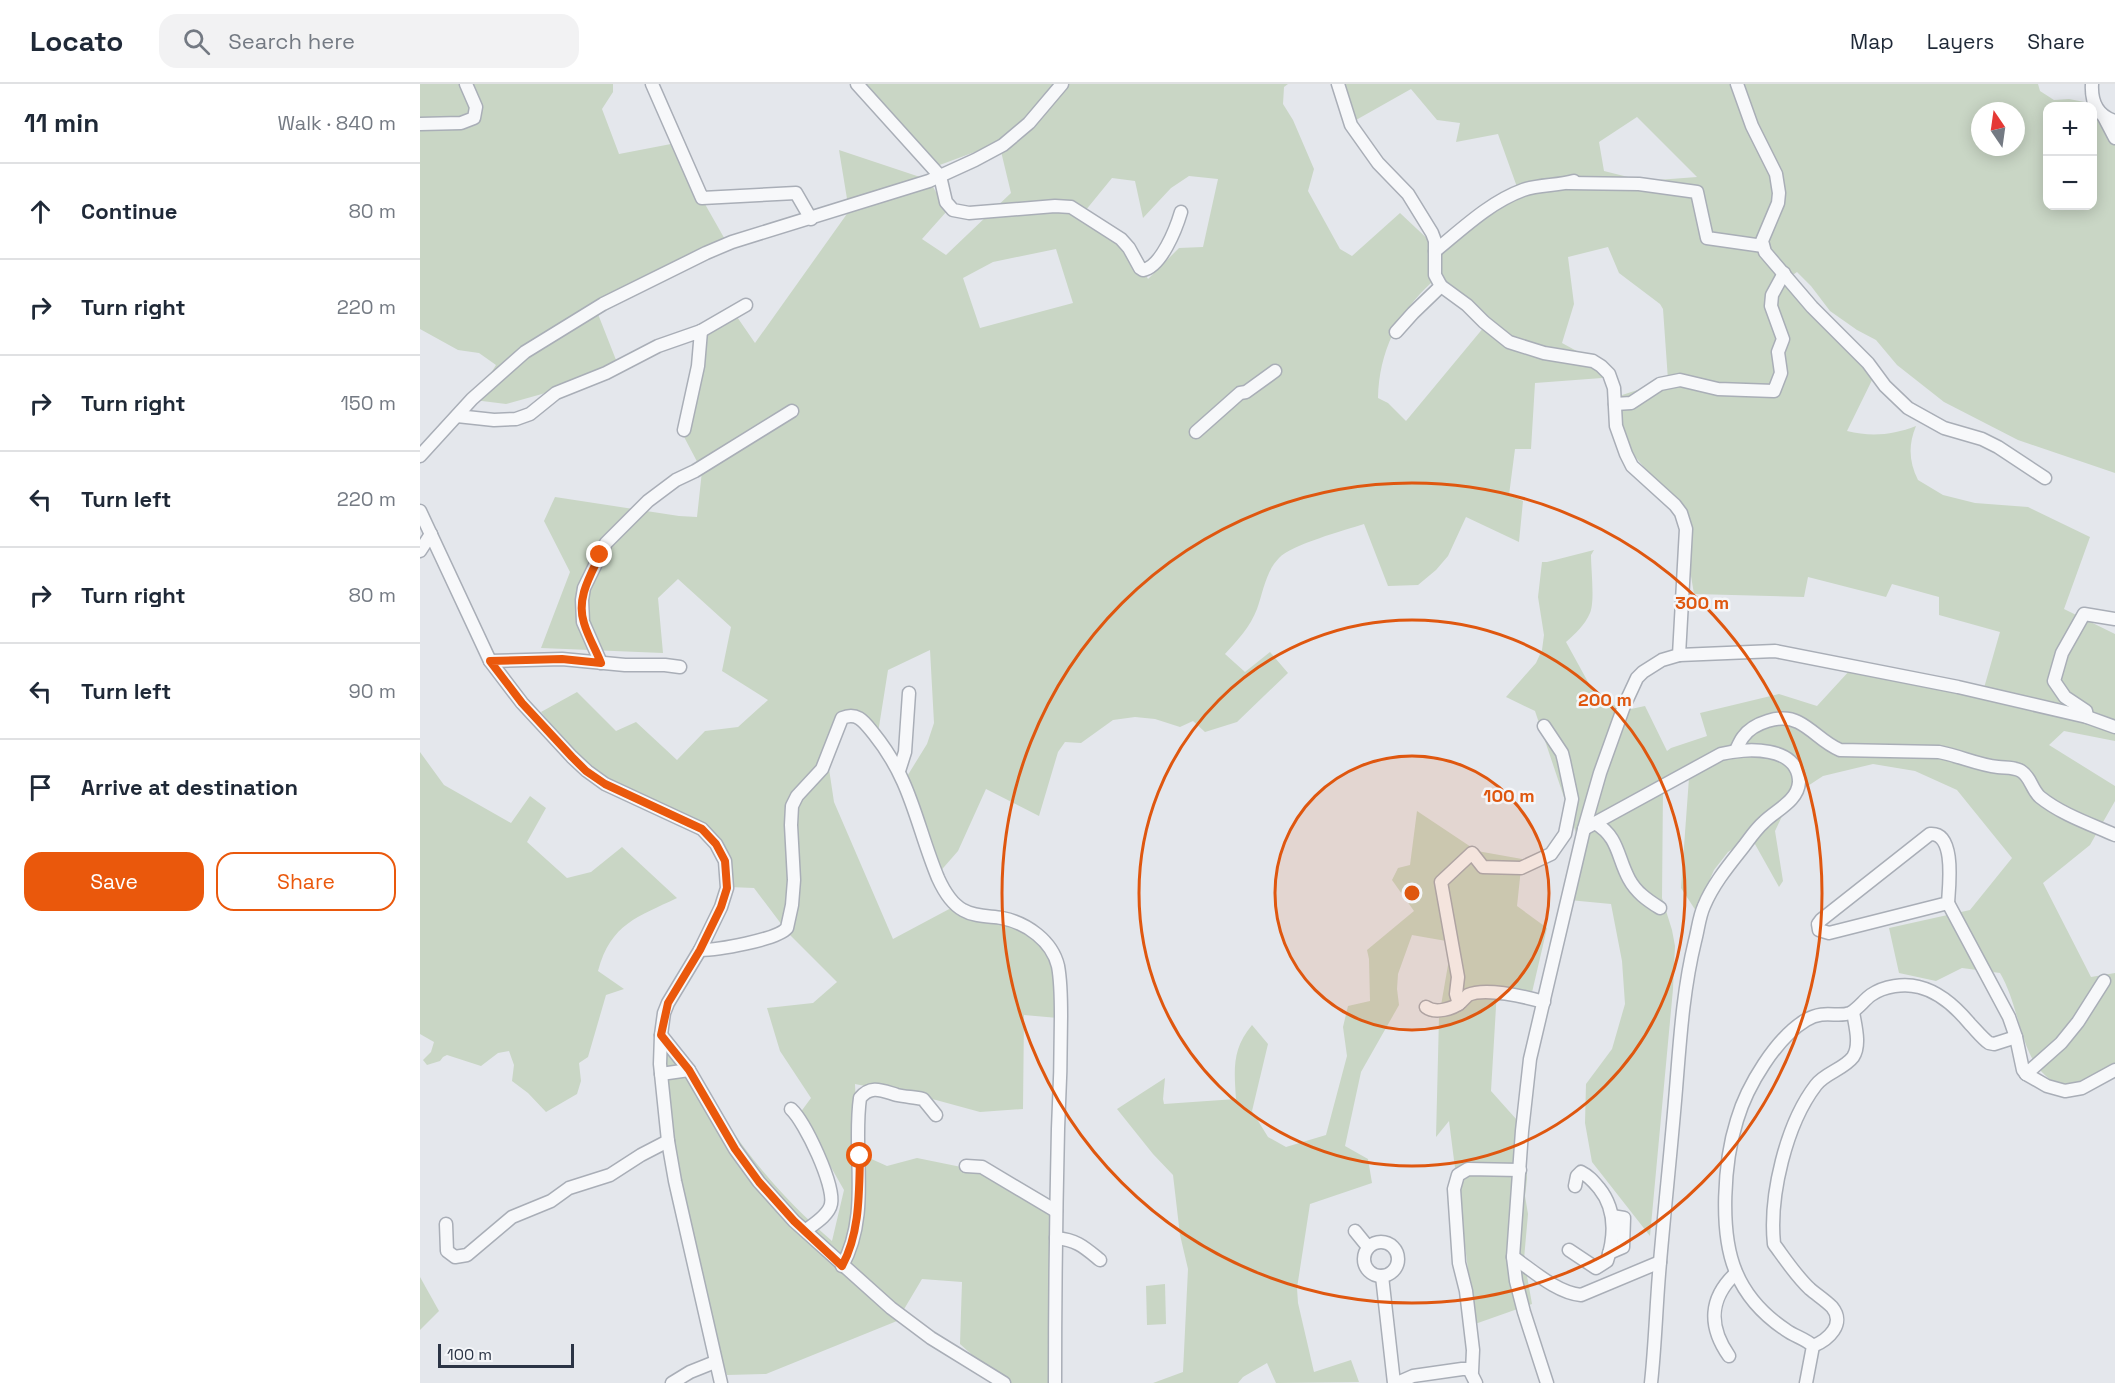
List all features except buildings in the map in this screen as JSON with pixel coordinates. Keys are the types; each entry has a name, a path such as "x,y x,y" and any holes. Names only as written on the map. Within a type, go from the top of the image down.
{"street":[{"path":"420,124 461,123 474,118 476,107 466,84"},
{"path":"652,84 702,198 796,193 811,219"},
{"path":"857,84 940,176 946,202 953,210 962,213 1063,206 1080,211 1121,239 1143,270 1151,266 1173,238 1181,212"},
{"path":"420,456 472,399 525,352 603,304 724,245 940,176 1003,145 1029,123 1062,84"},
{"path":"1338,84 1351,125 1378,164 1408,194 1432,233 1435,275 1441,286 1467,305 1509,342 1544,353 1593,361 1609,374 1614,388 1616,426 1632,466 1675,505 1684,522 1686,548 1679,655"},
{"path":"1737,84 1752,126 1776,174 1778,203 1763,236 1763,246 1769,256 1812,307 1868,363 1886,386 1908,408 1944,428 1982,439 1998,447 2045,478"},
{"path":"2092,84 2091,96 2095,106 2110,119 2115,138"},
{"path":"1435,251 1468,224 1509,196 1525,189 1592,177"},
{"path":"1568,183 1639,184 1697,192 1707,238 1763,246"},
{"path":"1615,404 1631,403 1660,384 1680,380 1718,389 1774,391 1781,373 1778,352 1783,339 1771,306 1772,295 1784,273"},
{"path":"1396,332 1441,286"},
{"path":"457,416 494,420 516,419 530,414 556,393 599,376 658,346 701,331 746,304"},
{"path":"684,430 698,366 701,331"},
{"path":"1196,432 1240,393 1246,392 1275,371"},
{"path":"601,663 583,622 582,600 584,588 606,543 648,501 676,480 695,471 792,411"},
{"path":"420,511 426,529 490,661 522,703 586,771 605,784 702,829 710,836 725,861 727,888 721,907 700,950 668,1003 661,1035 661,1074 668,1142 721,1383"},
{"path":"420,551 426,529"},
{"path":"2086,717 2086,711 2065,697 2054,681 2059,662 2084,614 2115,619"},
{"path":"1547,1383 1524,1312 1513,1257 1530,1059 1590,826 1600,773 1624,706 1637,678 1653,664 1679,655 1775,651 1958,687 2086,717 2115,727"},
{"path":"490,661 562,659 601,663 665,664 680,667"},
{"path":"899,771 905,752 909,693"},
{"path":"700,950 717,950 777,935 787,928 794,880 792,806 797,796 822,769 842,718 852,716 861,718 886,748 899,771 914,804 938,878 950,898 962,910 1024,925 1043,940 1055,959 1061,998 1055,1383"},
{"path":"1736,750 1743,737 1756,726 1786,718 1796,721 1827,745 1840,750 1939,752 1959,756 1983,765 2013,768 2025,774 2037,794 2049,804 2115,835"},
{"path":"1459,1004 1456,994 1458,977 1441,882 1472,853 1483,867 1521,868 1551,854 1565,834 1572,799 1562,753 1544,726"},
{"path":"1590,826 1721,754 1736,750 1772,752 1789,759 1799,783 1791,800 1762,823 1725,871 1702,909 1689,964 1682,1011 1651,1383"},
{"path":"1590,826 1609,833 1629,879 1637,891 1660,908"},
{"path":"1948,903 1829,933 1822,932 1817,926 1821,920 1930,834 1936,834 1948,849 1948,903 2009,1017 2026,1074 2047,1086 2065,1091 2090,1086 2115,1070"},
{"path":"2026,1074 2061,1043 2078,1022 2104,981"},
{"path":"1813,1346 1769,1318 1752,1298 1736,1273 1726,1238 1725,1222 1733,1135 1745,1100 1770,1058 1793,1030 1807,1020 1821,1014 1848,1014 1872,994 1902,985 1917,986 1943,998 1956,1008 1989,1043 1998,1043 2016,1037"},
{"path":"1426,1007 1431,1011 1438,1011 1459,1004 1468,995 1484,993 1515,995 1544,1002"},
{"path":"1813,1346 1825,1341 1834,1332 1837,1318 1834,1310 1810,1288 1774,1244 1776,1191 1797,1117 1817,1083 1852,1058 1857,1046 1853,1012"},
{"path":"661,1035 689,1070 735,1149 759,1182 806,1230 842,1266 891,1308 923,1332 1004,1383"},
{"path":"661,1074 689,1070"},
{"path":"842,1266 852,1242 858,1198 860,1098 864,1092 881,1089 922,1099 936,1115"},
{"path":"791,1109 798,1116 818,1155 832,1194 831,1206 821,1219 806,1230"},
{"path":"446,1224 447,1251 455,1257 466,1255 512,1217 551,1201 569,1188 610,1175 641,1155 668,1142"},
{"path":"966,1166 982,1167 1056,1211"},
{"path":"1474,1377 1466,1290 1459,1263 1456,1180 1462,1170 1468,1168 1520,1170"},
{"path":"1569,1250 1596,1269 1606,1258 1613,1234 1612,1215 1604,1194 1590,1178 1581,1173 1577,1176 1575,1186"},
{"path":"1355,1231 1368,1247"},
{"path":"1056,1238 1070,1239 1100,1260"},
{"path":"1377,1242 1386,1243 1394,1248 1398,1256 1397,1266 1391,1273 1382,1276 1374,1275 1367,1270 1364,1263 1364,1254 1368,1247 1377,1242"},
{"path":"1513,1257 1572,1294 1581,1295 1660,1262"},
{"path":"1606,1258 1612,1274 1612,1282"},
{"path":"1729,1356 1723,1348 1714,1323 1713,1309 1719,1294 1736,1273"},
{"path":"1382,1276 1395,1383 1413,1376 1462,1369 1469,1369 1474,1377"},
{"path":"1806,1383 1813,1346"},
{"path":"672,1383 690,1372 716,1362"}],"green space":[{"path":"420,84 613,84 613,92 602,109 619,154 671,144 727,243 689,254 596,309 618,365 542,394 506,404 474,400 496,365 479,353 458,350 420,329"},
{"path":"863,84 1288,84 1284,87 1283,104 1293,120 1314,169 1308,191 1340,249 1352,256 1400,213 1433,244 1517,187 1498,134 1456,142 1460,123 1437,120 1411,89 1356,120 1340,84 2038,84 2040,91 2054,100 2069,99 2085,102 2043,102 2043,210 2097,210 2097,106 2110,116 2115,115 2115,473 2018,440 1944,402 1897,365 1876,340 1830,311 1797,272 1787,279 1874,376 1847,431 1882,434 1916,426 1911,453 1918,480 1943,495 1975,503 2028,507 2090,537 2064,609 2115,634 2115,741 2064,731 2049,745 2115,786 2115,801 2090,845 2043,883 2091,977 2115,973 2115,1071 2101,1080 2060,1088 2049,1079 2039,1069 2027,1048 2011,996 2000,973 1962,968 1936,981 1899,973 1889,928 1970,910 2012,858 1957,790 1915,771 1873,764 1823,776 1791,797 1775,831 1783,881 1779,887 1751,837 1728,852 1714,870 1696,911 1681,888 1689,778 1663,787 1662,898 1675,946 1650,1236 1592,1162 1585,1123 1586,1084 1612,1049 1625,1004 1622,961 1611,904 1569,900 1578,839 1535,711 1506,697 1536,663 1542,650 1544,635 1538,597 1542,562 1594,550 1591,555 1593,593 1590,613 1583,625 1566,642 1599,702 1631,709 1645,706 1667,751 1707,736 1700,713 1779,694 1817,706 1851,669 1984,688 2000,632 1939,615 1939,597 1892,584 1886,597 1808,577 1804,597 1694,594 1681,516 1632,453 1617,423 1613,398 1668,380 1663,309 1660,304 1619,273 1608,247 1568,257 1574,304 1562,343 1606,367 1602,378 1535,383 1531,449 1515,449 1509,495 1523,501 1519,542 1466,517 1448,556 1418,585 1388,586 1364,524 1319,538 1285,553 1271,569 1251,622 1225,654 1245,672 1270,652 1288,673 1237,722 1205,732 1193,721 1180,727 1155,719 1135,717 1113,720 1081,743 1065,742 1058,752 1039,816 986,789 958,851 937,875 906,778 927,744 934,723 930,650 888,670 878,733 848,720 829,769 834,802 893,939 953,907 1012,920 1051,951 1058,1018 1024,1015 1023,1109 980,1112 936,1100 855,1084 858,1153 887,1166 917,1158 976,1170 1051,1212 1056,1383 998,1383 998,1378 960,1344 962,1282 922,1279 897,1321 766,1374 727,1375 705,1321 669,1131 658,1052 686,1054 700,1081 750,1155 788,1200 832,1241 844,1190 800,1113 811,1098 780,1051 767,1008 813,1003 837,982 788,933 754,888 729,887 725,868 704,835 589,772 541,712 577,692 616,731 636,722 677,760 705,731 738,727 768,700 722,671 731,627 678,579 658,598 663,653 541,648 570,572 544,521 555,497 697,517 702,471 682,433 693,395 699,325 735,314 755,343 849,211 839,150 929,180 947,211 922,239 946,255 1011,193 999,143 937,166","holes":["1637,117 1697,177 1644,181 1604,171 1599,142","1189,176 1218,179 1203,247 1179,248 1148,279 1131,248 1081,216 1112,178 1135,181 1143,218 1171,188","1056,249 1073,303 980,328 963,278 993,262","1432,282 1489,321 1406,421 1388,403 1378,398 1379,381 1393,334 1400,320"]},
{"path":"420,752 444,785 511,823 530,796 546,808 527,842 567,878 591,872 622,847 677,898 638,917 618,932 610,942 598,971 624,989 606,995 588,1057 579,1063 581,1081 577,1094 546,1112 528,1093 512,1081 514,1065 509,1051 498,1053 481,1066 447,1055 440,1061 427,1065 423,1060 431,1052 434,1042 420,1034"},
{"path":"1417,811 1477,851 1522,859 1517,906 1547,928 1530,1001 1497,990 1491,1091 1525,1129 1527,1179 1525,1196 1528,1214 1524,1259 1532,1304 1475,1324 1449,1121 1436,1137 1439,1017 1452,942 1412,935 1398,974 1399,1005 1361,1072 1345,1146 1368,1159 1372,1183 1310,1204 1297,1288 1298,1303 1314,1372 1351,1360 1359,1382 1276,1383 1267,1363 1243,1377 1238,1383 1153,1383 1183,1372 1188,1269 1180,1235 1173,1175 1117,1109 1165,1078 1164,1104 1236,1099 1236,1060 1241,1042 1252,1025 1268,1044 1252,1111 1268,1137 1286,1147 1326,1135 1347,1056 1343,1027 1348,1006 1370,1001 1367,950 1414,911 1392,880 1398,868 1410,865"},
{"path":"420,1277 439,1311 420,1330"},
{"path":"1165,1284 1166,1324 1147,1325 1146,1286"}],"route":[{"path":"600,555 584,588 581,610 583,622 601,663 562,659 490,661 522,703 586,771 605,784 645,804 702,829 716,844 725,861 727,888 712,928 668,1003 661,1035 689,1070 735,1149 759,1182 794,1221 842,1266 848,1256 855,1225 860,1156"}]}
